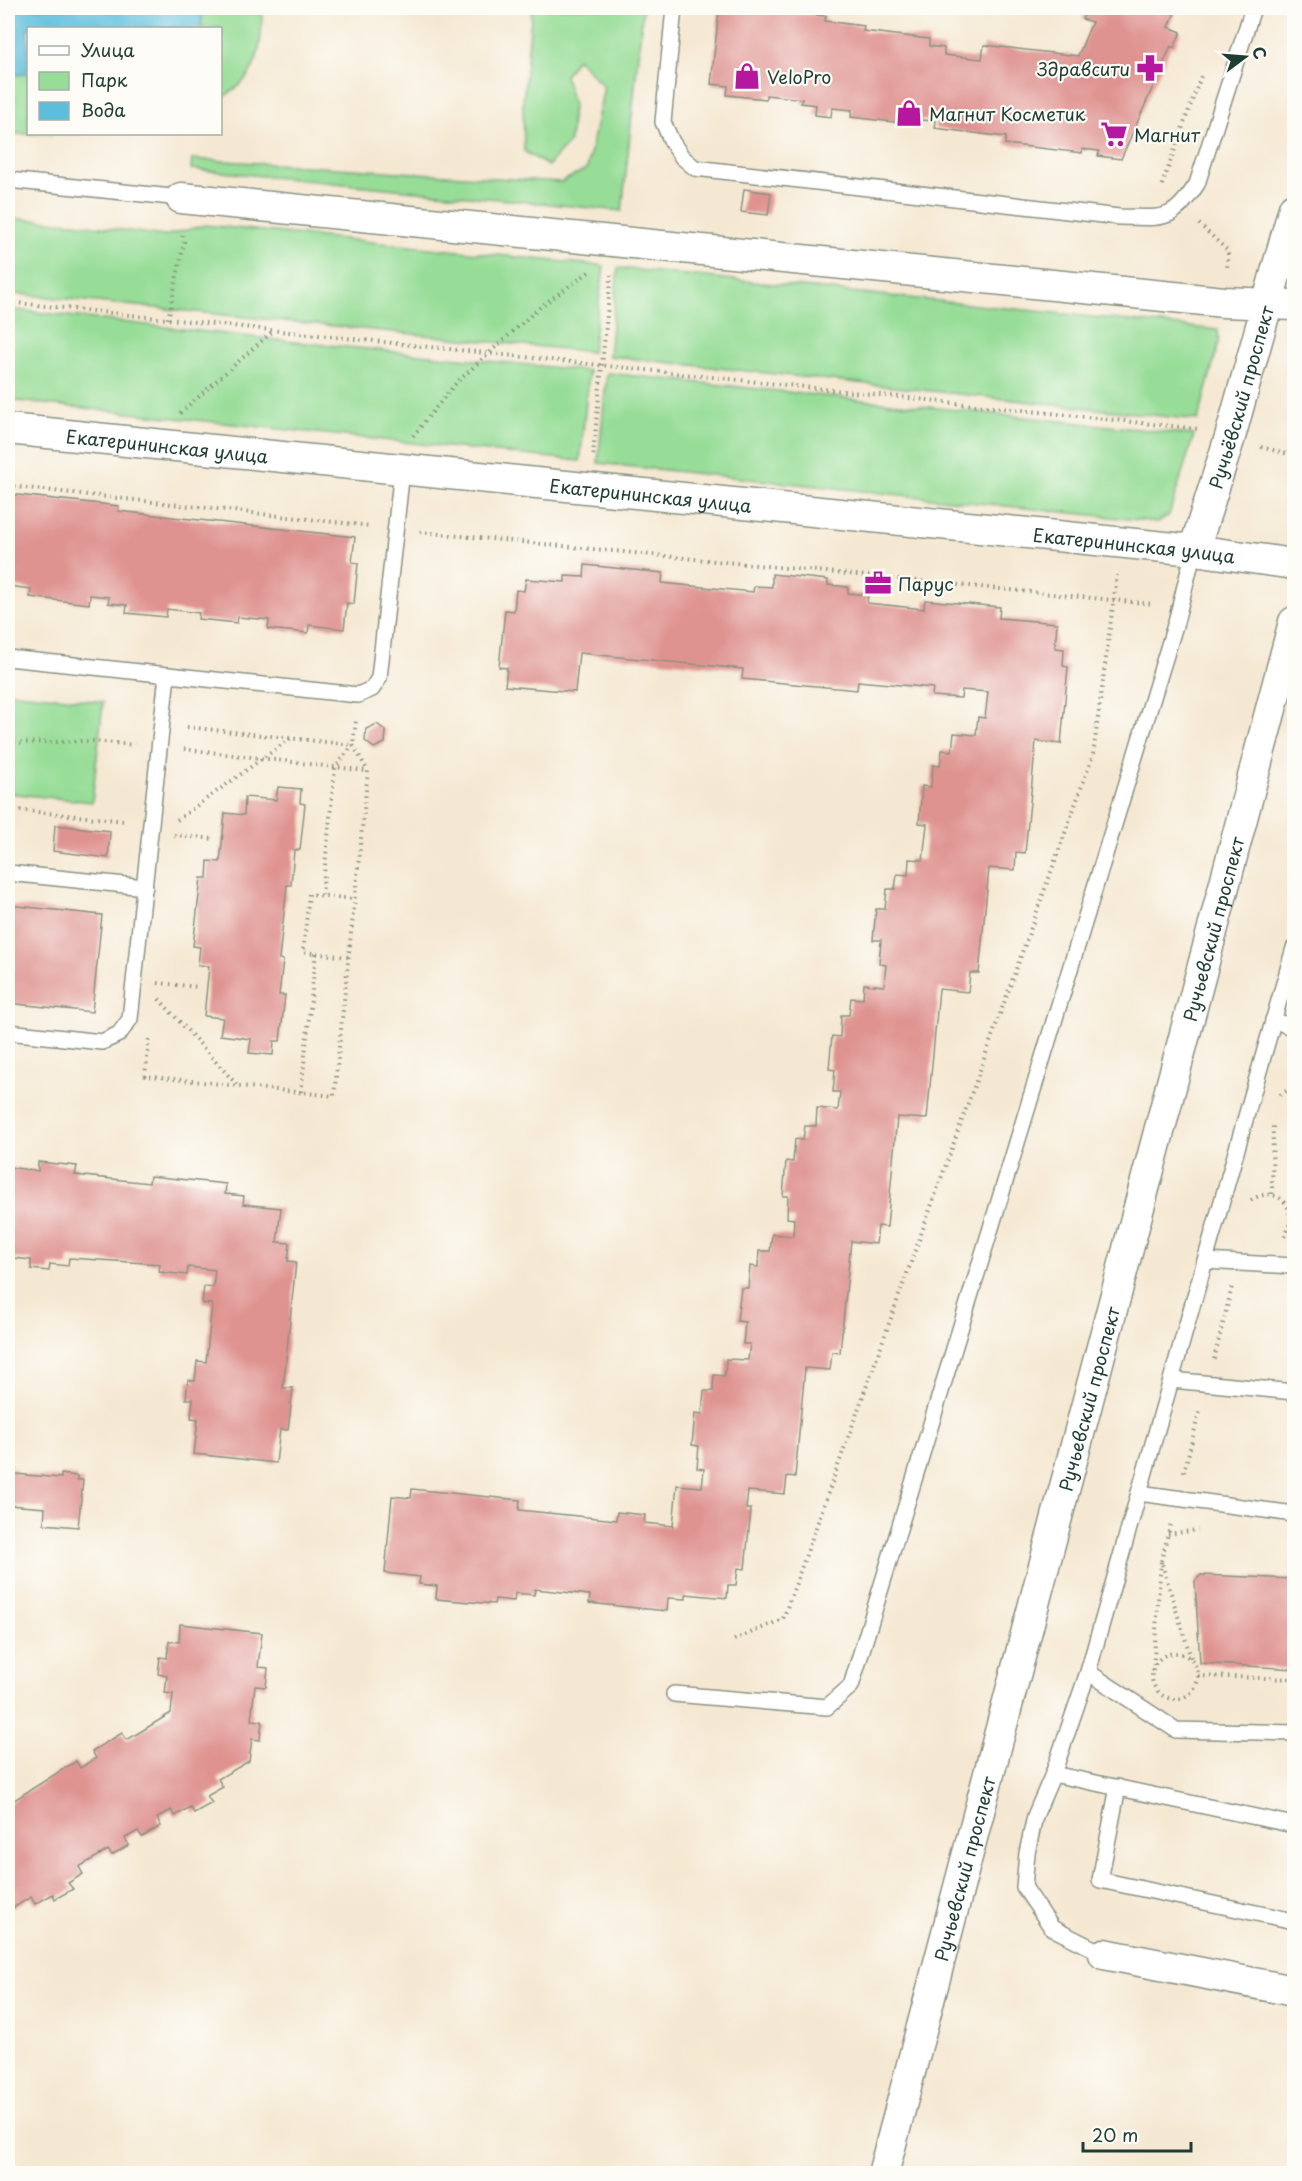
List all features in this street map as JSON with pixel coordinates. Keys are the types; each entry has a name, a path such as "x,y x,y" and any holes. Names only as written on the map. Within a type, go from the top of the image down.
{"street":[{"name":"Ручьёвский проспект","path":"1194,550 1230,437 1280,304 1294,208"},
{"path":"180,212 1224,302 1280,304"},
{"name":"Екатерининская улица","path":"8,429 1194,550 1293,556"},
{"name":"Ручьевский проспект","path":"884,2174 1294,622"},
{"path":"1104,1953 1294,1991"}],"lane":[{"path":"674,8 663,122 677,150 695,168 1119,217 1163,217 1182,208 1197,184 1253,8"},
{"path":"8,180 180,212"},
{"path":"8,658 358,695 372,689 379,678 402,470"},
{"path":"674,1694 827,1707 851,1686 1172,634 1194,550"},
{"path":"8,1032 102,1042 119,1034 130,1019 167,675"},
{"path":"8,873 145,887"},
{"path":"1104,1953 1052,1928 1024,1887 1027,1853 1035,1816 1053,1774 1088,1672 1294,948"},
{"path":"1274,1020 1294,1028"},
{"path":"1205,1261 1294,1266"},
{"path":"1172,1380 1294,1392"},
{"path":"1139,1493 1294,1514"},
{"path":"1088,1672 1176,1730 1294,1733"},
{"path":"1053,1774 1294,1825"},
{"path":"1118,1787 1100,1880 1294,1921"}],"path":[{"path":"1202,72 1160,189 1228,250 1227,273"},
{"path":"168,319 184,242 180,212"},
{"path":"593,457 612,263"},
{"path":"410,440 456,383 540,307 594,268"},
{"path":"8,302 1209,430"},
{"path":"178,416 192,401 274,330"},
{"path":"1252,444 1292,456"},
{"path":"8,486 373,527"},
{"path":"372,538 374,518"},
{"path":"395,529 1157,604"},
{"path":"734,1640 783,1619 1093,755 1118,571"},
{"path":"322,895 335,768 353,745 358,695"},
{"path":"182,726 353,745"},
{"path":"172,824 291,738"},
{"path":"8,743 94,741 142,746"},
{"path":"145,1076 333,1096 368,771 353,745"},
{"path":"180,749 368,771"},
{"path":"8,809 135,822"},
{"path":"171,835 215,839"},
{"path":"348,957 303,952 309,894 354,899"},
{"path":"301,1092 316,953"},
{"path":"155,983 199,987"},
{"path":"154,994 238,1086"},
{"path":"1277,1098 1294,1086"},
{"path":"1272,1194 1273,1121"},
{"path":"1245,1209 1251,1200 1261,1194 1272,1194 1282,1198 1290,1206 1294,1217 1291,1228 1285,1237 1275,1242"},
{"path":"1161,1561 1198,1676 1197,1685 1191,1693 1173,1699 1156,1689 1153,1671 1161,1561"},
{"path":"1153,1671 1164,1656 1173,1653 1191,1658"},
{"path":"1198,1676 1294,1679"}],"green space":[{"path":"203,8 263,8 259,49 251,71 244,81 222,97 222,27 201,27"},
{"path":"532,8 643,8 622,211 191,169 192,159 561,182 587,169 604,87 577,58 565,76 573,104 570,141 548,166 524,151 523,104"},
{"path":"27,74 27,134 8,134 8,75"},
{"path":"8,218 74,223 164,236 205,225 604,266 592,352 8,293"},
{"path":"618,268 1218,330 1219,342 1198,420 609,356"},
{"path":"8,309 286,341 589,371 580,461 8,400"},
{"path":"607,373 1194,435 1169,515 1158,522 598,463"},
{"path":"8,692 103,702 92,802 8,793"}],"water":[{"path":"8,8 203,8 201,27 27,27 27,74 8,75"}],"building":[{"path":"737,8 826,16 825,21 864,26 863,31 929,39 929,46 944,48 944,55 982,59 984,45 1078,56 1092,22 1082,19 1088,8 1177,8 1169,27 1181,32 1174,48 1171,46 1121,159 1098,156 1099,151 1082,149 1082,153 1005,144 1006,137 935,128 936,121 920,120 920,125 851,117 852,110 832,108 831,117 815,115 816,105 801,103 802,99 766,95 766,99 727,95 728,86 711,84 719,10 736,12"},
{"path":"744,189 771,193 768,215 741,212"},
{"path":"8,494 119,506 118,511 355,537 352,562 358,563 354,604 347,603 344,629 309,625 308,633 268,629 269,620 238,617 237,623 198,619 199,613 167,609 166,617 126,613 127,605 108,603 109,597 90,595 89,604 30,597 31,589 8,586"},
{"path":"585,565 663,573 662,583 753,592 754,586 772,587 772,574 828,580 828,585 848,587 848,593 868,595 867,603 924,609 925,600 1000,607 999,618 1057,623 1055,648 1064,649 1063,666 1068,667 1061,744 1036,741 1025,853 1016,852 1015,870 989,868 979,973 970,973 968,992 939,989 927,1119 897,1117 887,1227 878,1226 876,1244 851,1241 840,1353 832,1352 830,1370 805,1368 795,1477 787,1476 785,1494 748,1491 746,1509 751,1509 745,1569 738,1568 736,1585 728,1585 727,1598 686,1594 686,1599 668,1598 667,1611 589,1603 590,1595 535,1589 534,1595 515,1593 514,1601 495,1599 494,1604 436,1599 437,1586 419,1584 420,1577 385,1573 392,1496 411,1498 412,1489 520,1500 519,1510 616,1520 617,1512 645,1515 644,1523 673,1526 677,1485 702,1487 704,1469 697,1468 699,1446 692,1445 695,1413 702,1414 704,1391 713,1391 714,1375 725,1376 726,1359 748,1360 750,1344 743,1344 745,1322 737,1321 741,1288 748,1288 750,1266 758,1267 759,1251 770,1251 772,1234 793,1236 794,1219 787,1218 788,1196 783,1196 786,1161 793,1162 795,1139 803,1140 805,1126 816,1126 817,1108 838,1110 840,1092 833,1092 835,1070 829,1069 832,1036 840,1037 841,1015 849,1015 851,998 863,999 864,984 884,986 886,965 879,964 881,940 873,940 876,909 885,909 887,889 895,889 897,874 908,875 909,859 923,860 927,824 919,823 922,786 931,787 933,765 940,766 942,750 952,751 954,733 976,735 978,717 985,718 988,692 962,690 961,698 932,696 933,688 858,681 857,690 742,679 743,669 579,653 575,692 505,686 507,668 499,667 505,610 514,611 516,590 524,591 526,579 565,582 565,576 584,577"},
{"path":"377,724 386,731 385,743 374,748 365,741 366,729"},
{"path":"278,787 301,789 300,803 305,804 300,850 294,850 291,885 287,885 279,959 283,960 279,995 285,995 280,1041 274,1041 273,1055 249,1053 251,1039 220,1035 223,1018 204,1016 209,966 198,965 200,947 193,946 201,878 207,878 208,861 220,862 225,813 244,815 245,797 276,800"},
{"path":"55,825 110,831 108,858 53,851"},
{"path":"8,905 102,915 92,1012 8,1003"},
{"path":"38,1162 77,1166 75,1175 149,1183 150,1176 226,1184 225,1194 244,1196 243,1204 281,1208 277,1242 290,1243 288,1261 296,1262 283,1388 293,1388 288,1430 280,1429 276,1463 194,1454 198,1419 191,1418 193,1399 186,1399 188,1380 195,1381 197,1361 206,1362 212,1304 202,1303 204,1286 213,1287 215,1270 188,1267 187,1275 159,1272 160,1264 69,1258 68,1266 50,1264 49,1271 31,1269 31,1260 13,1258 13,1253 8,1252 8,1167 38,1171"},
{"path":"8,1468 16,1469 15,1474 61,1478 61,1474 77,1476 77,1480 83,1480 78,1527 44,1524 45,1508 8,1505"},
{"path":"1201,1575 1294,1579 1294,1669 1200,1663 1195,1581"},
{"path":"180,1624 262,1633 258,1667 268,1668 266,1687 255,1686 251,1720 262,1721 260,1740 252,1739 249,1761 218,1779 223,1787 207,1796 212,1803 194,1813 190,1807 175,1816 171,1810 157,1818 161,1826 142,1837 138,1831 125,1838 129,1845 112,1855 108,1850 79,1867 83,1874 68,1883 73,1889 55,1899 53,1894 35,1904 31,1897 8,1911 8,1804 76,1761 80,1768 96,1758 92,1751 122,1733 127,1740 171,1713 173,1694 165,1693 167,1676 158,1674 160,1657 167,1658 169,1641 179,1642"}],"place":[{"name":"Здравсити","path":"1150,68"},
{"name":"VeloPro","path":"747,76"},
{"name":"Магнит Косметик","path":"909,113"},
{"name":"Магнит","path":"1114,134"},
{"name":"Парус","path":"878,583"}]}
